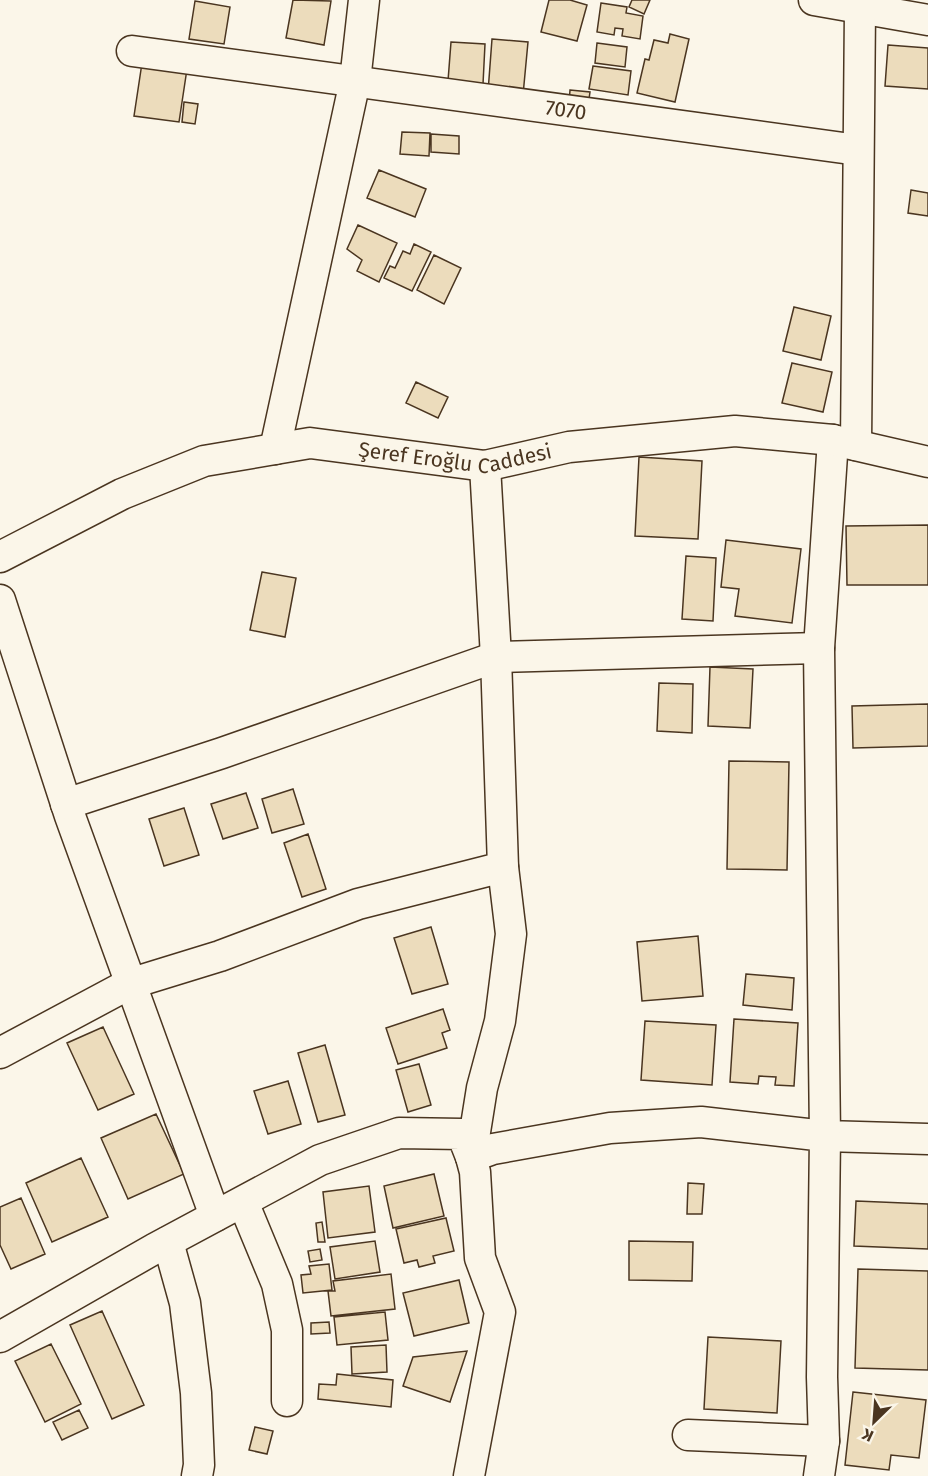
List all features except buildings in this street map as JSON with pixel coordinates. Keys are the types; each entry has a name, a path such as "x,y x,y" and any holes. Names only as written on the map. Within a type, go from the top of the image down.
{"street":[{"path":"275,449 355,81 364,0"},
{"path":"825,1 928,20"},
{"path":"819,1476 824,1442 822,1377 825,1136 819,648 845,442 858,150 860,9"},
{"name":"7070","path":"132,51 858,150"},
{"name":"Şeref Eroğlu Caddesi","path":"0,557 122,494 204,461 310,443 485,466 569,447 735,431 845,442 928,462"},
{"path":"471,1156 482,1089 500,1021 511,934 503,867 496,657 485,466"},
{"path":"0,600 66,804 129,984 215,1216"},
{"path":"66,804 222,753 496,657 819,648"},
{"path":"0,1053 129,984 220,956 358,904 503,867"},
{"path":"471,1156 493,1149 610,1128 701,1122 825,1136 928,1138"},
{"path":"0,1337 215,1216 320,1160 399,1133 462,1134 475,1172 480,1258 500,1312 469,1476"},
{"path":"243,1202 277,1284 287,1330 287,1401"},
{"path":"168,1242 185,1303 196,1393 199,1465 197,1476"},
{"path":"687,1435 824,1442"}]}
